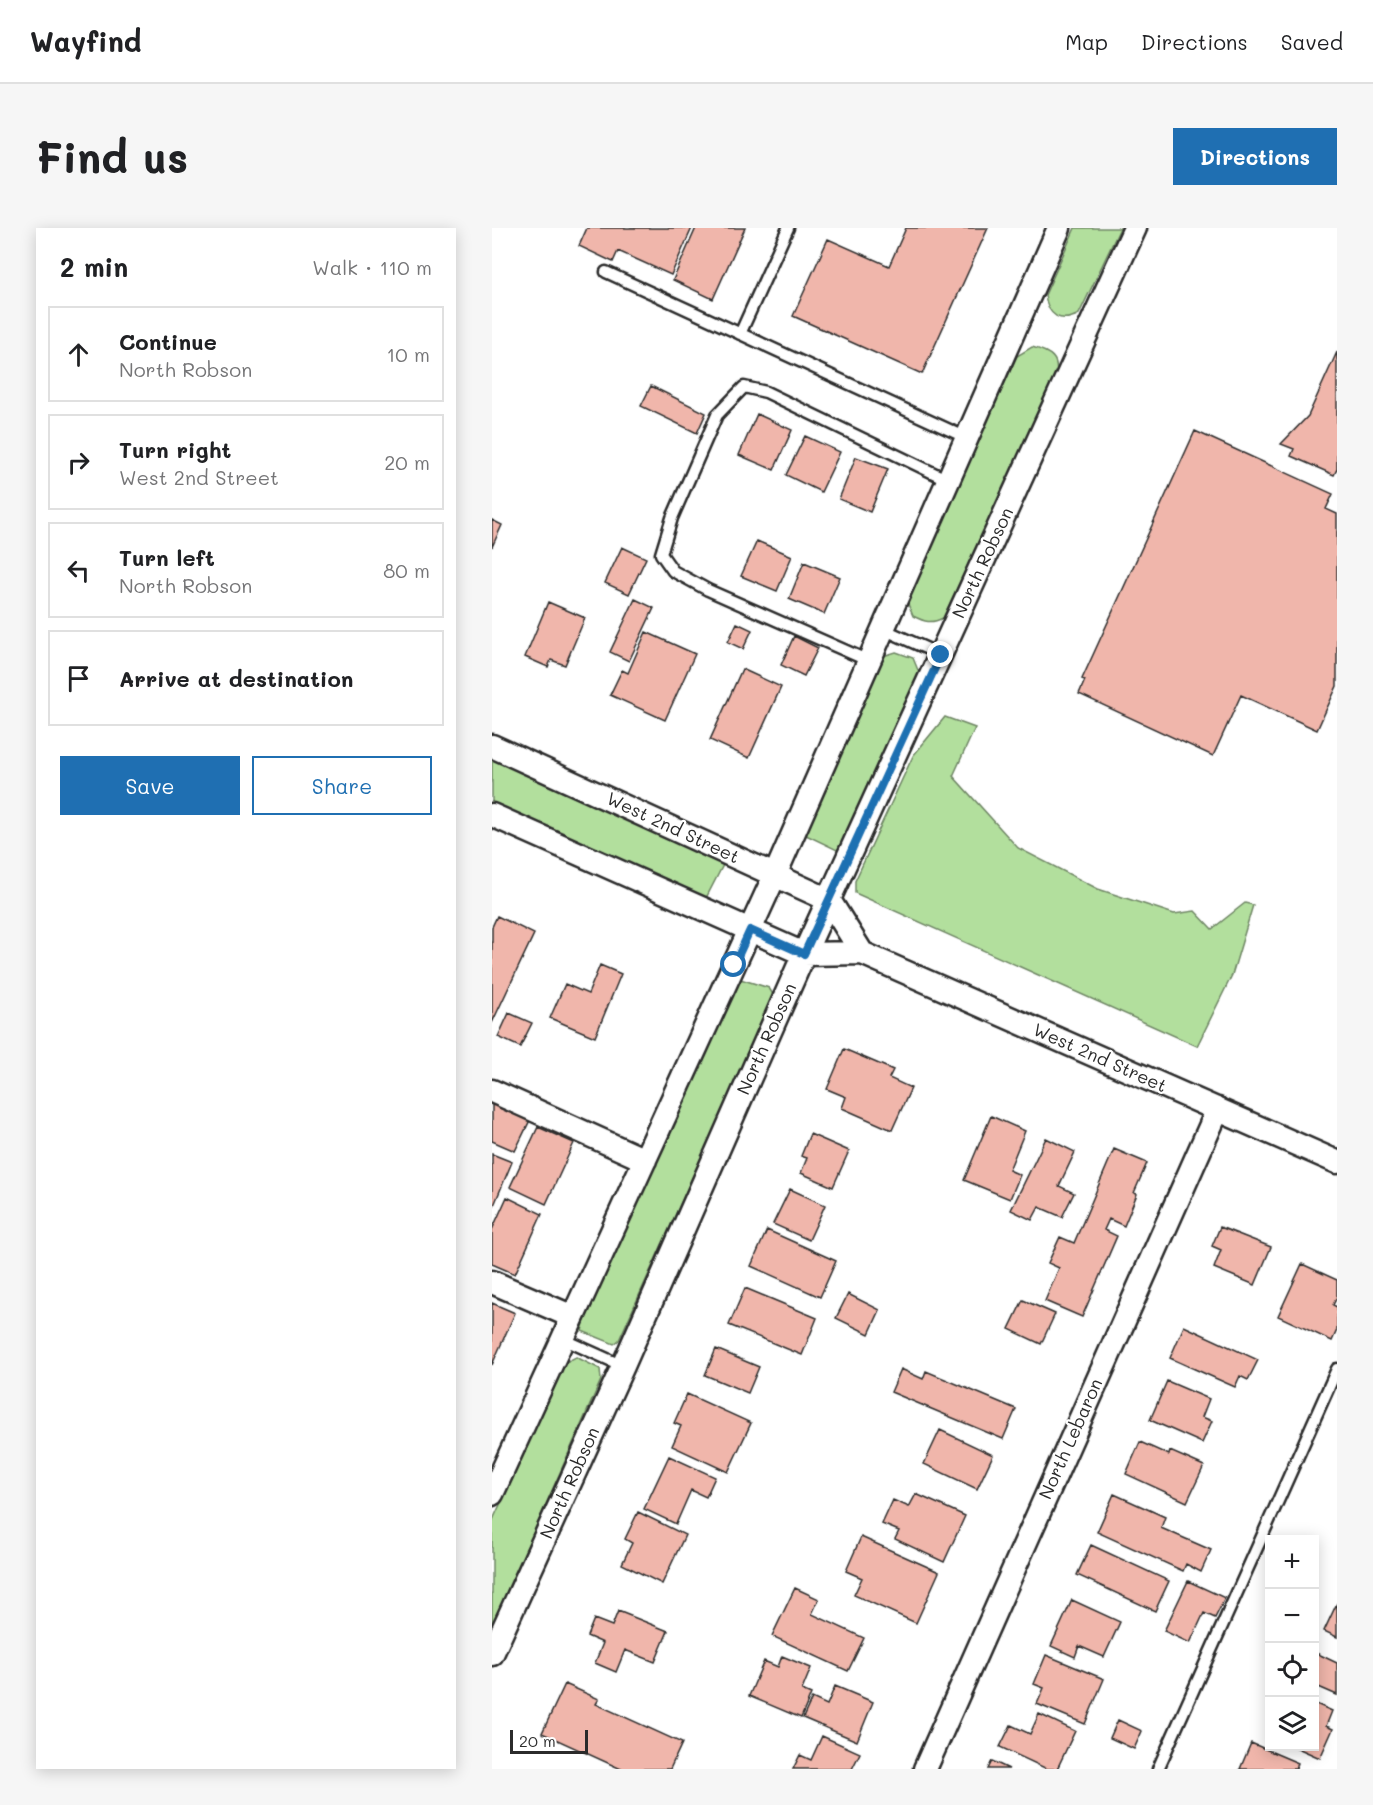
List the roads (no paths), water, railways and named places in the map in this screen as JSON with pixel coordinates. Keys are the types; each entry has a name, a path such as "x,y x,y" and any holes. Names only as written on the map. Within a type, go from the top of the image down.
{"street":[{"path":"492,1494 497,1469 563,1339 775,875 1059,228"},
{"name":"North Robson","path":"492,1654 623,1366 804,954 1135,228"},
{"name":"West 2nd Street","path":"492,746 829,900"},
{"name":"West 2nd Street","path":"492,815 804,954 862,953 1337,1162"},
{"path":"829,900 862,953"},
{"path":"492,1090 645,1160"},
{"name":"North Lebaron","path":"925,1769 1218,1109"},
{"path":"492,1282 573,1317"}],"lane":[{"path":"740,334 788,228"},
{"path":"606,272 967,438"},
{"path":"869,661 708,590 673,571 661,554 672,518 717,415 744,387 766,392 948,480"},
{"path":"883,629 941,655"},
{"path":"563,1339 623,1366"},
{"path":"1158,1769 1337,1369"}]}
